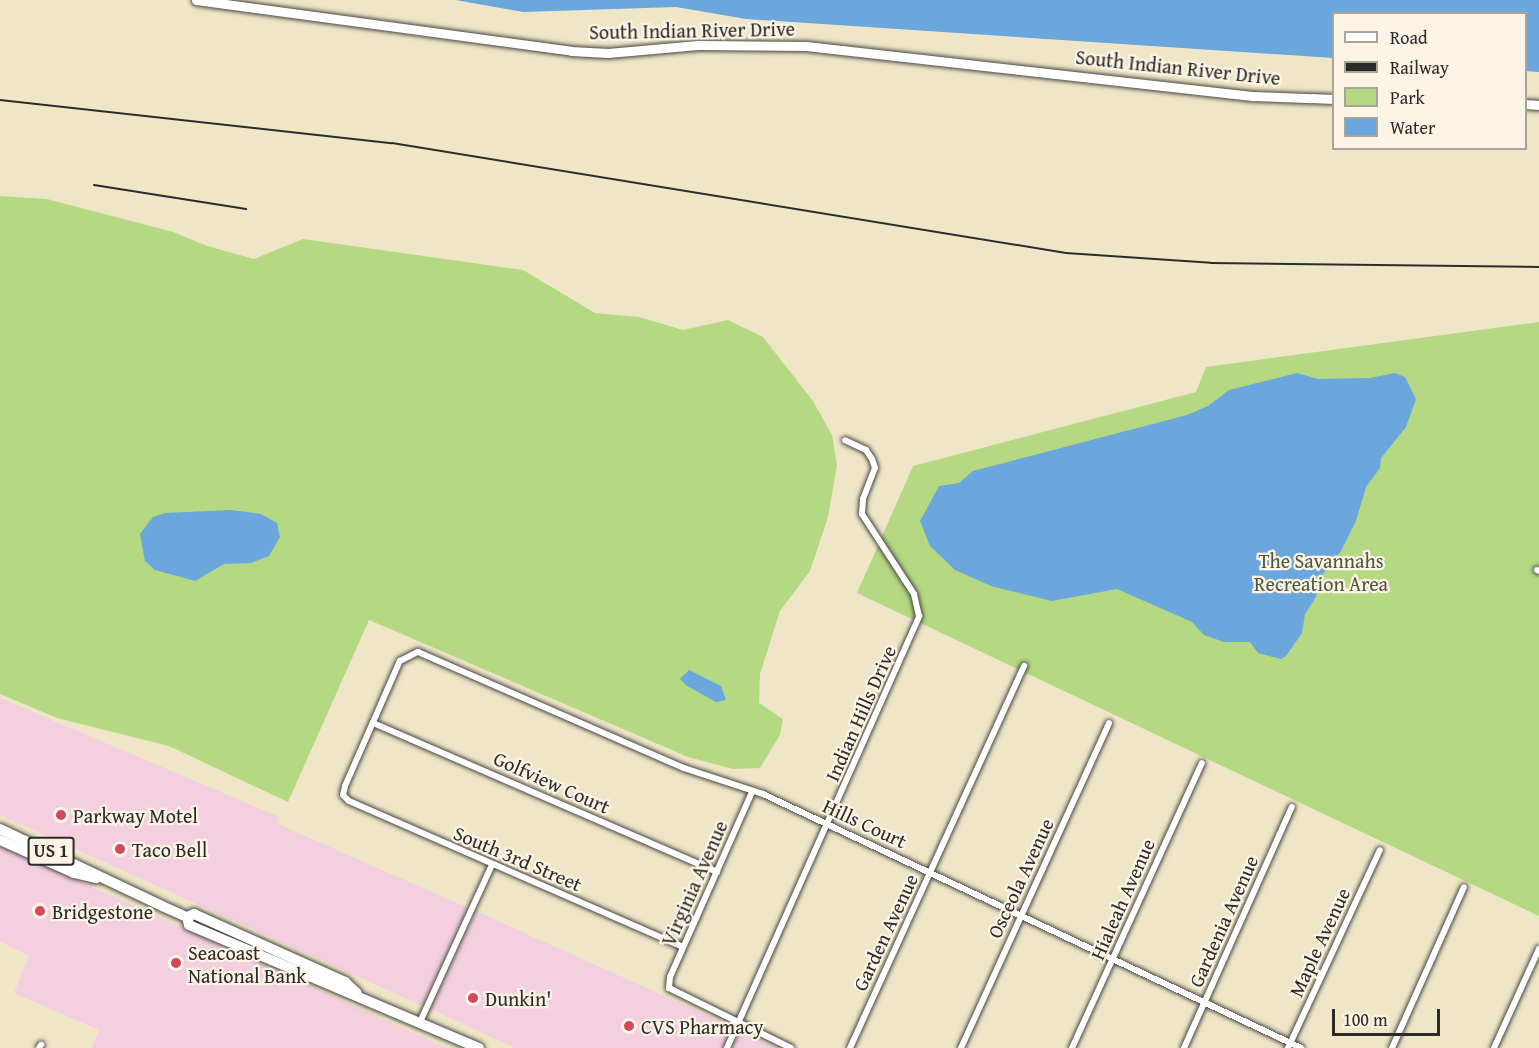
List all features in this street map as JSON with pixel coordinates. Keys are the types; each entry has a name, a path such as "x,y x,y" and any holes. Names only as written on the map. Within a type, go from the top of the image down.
{"main road":[{"name":"South Indian River Drive","path":"196,0 571,51 608,53 698,45 806,46 1254,96 1332,99"},
{"name":"US 1","path":"0,829 77,863 99,878 187,917 194,914 345,982 357,993 479,1048"},
{"name":"US 1","path":"0,840 74,873 99,878"}],"street":[{"name":"Indian Hills Drive","path":"727,1048 919,616 914,594 862,514 863,499 875,468 872,459 866,450 845,440"},
{"name":"Hills Court","path":"373,723 400,661 418,652 684,768 752,792 828,825 1113,958 1289,1046 1301,1048"},
{"name":"Garden Avenue","path":"850,1048 1024,666"},
{"name":"South 3rd Street","path":"373,723 343,795 349,801 683,947"},
{"name":"Golfview Court","path":"373,723 717,873"},
{"name":"Osceola Avenue","path":"961,1048 1109,723"},
{"name":"Hialeah Avenue","path":"1072,1048 1202,763"},
{"name":"Virginia Avenue","path":"739,1023 669,988 670,977 752,792"},
{"name":"Gardenia Avenue","path":"1184,1048 1292,807"},
{"name":"Maple Avenue","path":"1289,1046 1380,850"},
{"path":"420,1022 492,865"},
{"path":"1392,1048 1464,887"},
{"path":"1494,1048 1539,949"},
{"path":"739,1023 791,1048"}],"shaded area":[{"path":"0,698 277,816 278,824 468,908 423,1006 0,815"},
{"path":"0,846 446,1048 92,1048 99,1030 14,993 29,956 0,941"},
{"path":"476,911 733,1027 723,1048 515,1048 431,1009"},
{"path":"740,1031 776,1048 732,1048"}],"green space":[{"path":"0,196 47,199 173,232 207,246 254,259 303,239 523,270 595,313 639,317 683,330 728,320 763,337 813,401 832,435 837,465 828,517 810,571 780,611 760,674 759,703 783,719 780,735 760,768 733,769 688,757 369,620 288,802 169,746 57,718 0,694"},
{"name":"The Savannahs Recreation Area","path":"1539,322 1539,916 857,593 913,466 1196,392 1206,367"}],"water":[{"path":"456,0 1539,0 1539,72 1527,71 1527,12 1332,12 1332,58 746,19 676,7 523,12"},
{"path":"1297,373 1318,379 1370,378 1395,373 1405,377 1416,399 1406,427 1381,458 1380,468 1366,487 1356,521 1341,551 1322,575 1316,597 1305,614 1302,633 1286,656 1281,659 1258,653 1250,642 1224,642 1204,635 1192,622 1117,589 1052,601 991,586 955,570 930,546 920,521 939,486 959,483 973,471 1187,415 1208,406 1229,390"},
{"path":"231,510 261,514 277,523 280,537 269,556 251,563 224,564 195,581 155,570 145,561 140,534 153,517 165,513"},
{"path":"689,670 721,686 726,700 716,702 687,686 680,679"}],"railway":[{"path":"0,100 392,143 1066,253 1211,263 1539,267"},
{"path":"94,185 246,209"}],"place":[{"name":"Parkway Motel","path":"61,815"},
{"name":"Taco Bell","path":"120,849"},
{"name":"Bridgestone","path":"40,911"},
{"name":"Seacoast National Bank","path":"176,963"},
{"name":"Dunkin'","path":"473,998"},
{"name":"CVS Pharmacy","path":"629,1026"}]}
